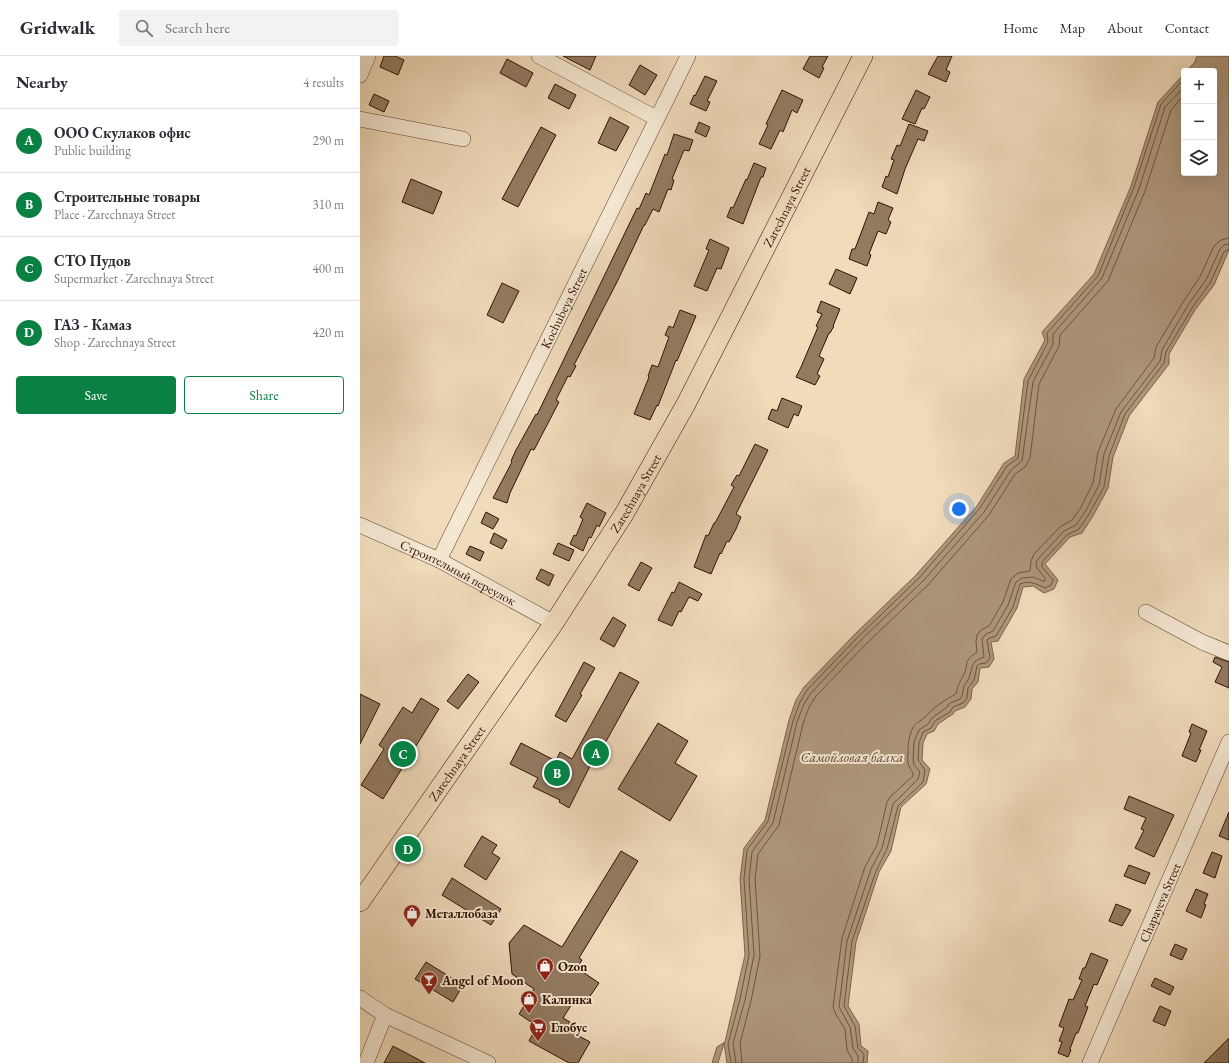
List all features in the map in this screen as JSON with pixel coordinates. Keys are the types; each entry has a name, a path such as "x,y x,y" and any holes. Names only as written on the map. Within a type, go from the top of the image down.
{"main road":[{"name":"Zarechnaya Street","path":"360,902 554,623 624,514 686,404 863,56"}],"street":[{"path":"360,75 368,56"},
{"path":"539,56 656,118"},
{"name":"Kochubeya Street","path":"439,560 656,118 688,56"},
{"path":"360,119 463,139"},
{"name":"Строительный переулок","path":"360,525 439,560 554,623"},
{"path":"1146,612 1202,642 1229,653"},
{"name":"Chapayeva Street","path":"1090,1063 1229,742"},
{"path":"360,998 385,1016 488,1063"},
{"path":"366,1063 385,1016"}],"water":[{"name":"Самойловая балка","path":"1197,56 1229,56 1229,250 1214,285 1195,310 1169,354 1169,364 1129,416 1113,457 1108,488 1093,516 1082,533 1070,537 1045,564 1058,580 1054,589 1044,593 1033,586 1023,587 1017,608 998,641 991,642 994,659 989,667 980,668 978,682 972,689 971,699 965,707 955,711 938,724 934,731 927,734 923,743 922,760 930,769 926,784 901,807 891,851 879,872 856,942 848,1006 859,1024 861,1046 868,1051 867,1063 727,1063 724,1043 718,1063 712,1063 717,1047 725,1042 745,955 740,879 744,848 765,820 789,720 796,700 804,687 855,634 916,575 977,506 1004,463 1015,456 1024,379 1045,340 1042,332 1094,274 1131,186 1158,102 1181,77 1181,176 1217,176 1217,68 1189,68 1195,62"}],"building":[{"path":"384,56 395,56 404,60 398,75 380,67"},
{"path":"563,56 596,56 590,70"},
{"path":"810,56 828,56 822,67 824,68 819,78 803,69"},
{"path":"938,56 952,56 946,70 950,72 946,82 928,74"},
{"path":"507,59 533,73 526,87 500,73"},
{"path":"640,65 657,75 645,95 629,85"},
{"path":"705,76 717,81 707,101 710,102 706,111 690,104"},
{"path":"555,84 576,95 569,109 548,98"},
{"path":"782,90 803,100 797,113 792,110 783,132 780,130 771,149 759,144 768,125 766,124"},
{"path":"916,90 930,97 924,109 922,108 915,124 902,119"},
{"path":"374,94 389,101 384,112 369,105"},
{"path":"610,117 629,127 616,151 598,143"},
{"path":"699,122 710,127 706,137 695,132"},
{"path":"909,124 928,131 924,141 918,139 905,169 897,194 882,187 886,176 888,177 894,160 891,159 897,145 900,146"},
{"path":"541,127 556,135 518,207 502,199"},
{"path":"674,134 693,140 689,151 684,150 672,179 674,180 671,190 668,189 659,212 653,209 644,225 617,282 574,365 576,366 570,377 568,376 556,400 559,402 534,450 531,449 510,493 507,503 493,498 512,462 511,461 516,450 536,414 537,415 637,208 639,209 646,193 649,195 665,154 667,155"},
{"path":"754,163 766,168 763,177 761,177 743,224 727,217 731,207 733,208 746,179 747,180"},
{"path":"411,179 442,192 433,214 402,202"},
{"path":"878,202 893,208 888,220 891,222 886,234 878,231 869,254 871,255 867,266 849,259 852,249 855,249 869,212 874,214"},
{"path":"710,239 729,248 721,269 717,268 707,291 694,286 709,250 706,249"},
{"path":"836,269 857,278 850,294 829,284"},
{"path":"502,283 519,291 503,323 487,315"},
{"path":"821,301 840,309 834,326 829,333 819,356 824,359 817,374 820,376 815,385 796,377 818,327 816,326 822,314 817,312"},
{"path":"680,310 696,316 677,361 676,360 658,406 657,405 650,420 634,414 649,377 648,376 652,365 658,367 669,337 665,335 669,326 673,328"},
{"path":"782,398 802,406 798,416 794,414 788,428 768,419 772,409 777,411"},
{"path":"755,444 768,450 736,514 741,517 736,529 729,542 727,541 721,554 720,553 711,574 694,567 706,535 708,536 715,523 734,487 731,485 737,475 739,476"},
{"path":"587,503 606,513 599,527 597,525 591,538 589,537 583,551 570,544 574,535 576,536 583,519 580,517"},
{"path":"486,512 499,519 493,529 481,523"},
{"path":"494,533 507,540 502,549 490,543"},
{"path":"558,543 574,550 569,561 553,554"},
{"path":"470,546 484,552 480,561 466,554"},
{"path":"641,562 652,568 639,591 628,585"},
{"path":"541,569 554,575 549,586 536,579"},
{"path":"679,582 702,594 698,601 689,597 681,612 679,611 672,626 658,620 672,592 674,593"},
{"path":"613,617 626,625 614,647 600,639"},
{"path":"1215,657 1229,662 1229,688 1215,682 1222,667 1213,662"},
{"path":"584,662 595,668 580,694 582,695 566,722 555,716"},
{"path":"620,672 639,682 594,763 592,762 569,808 559,802 560,800 533,787 538,778 510,764 521,743 556,761 560,752 572,759"},
{"path":"468,674 479,682 458,709 447,701"},
{"path":"360,694 380,704 360,744"},
{"path":"421,698 439,709 383,799 361,785 384,749 379,745 403,707 412,713"},
{"path":"658,723 688,741 675,763 697,776 670,821 618,789"},
{"path":"1192,724 1207,731 1196,762 1182,756 1191,733 1189,732"},
{"path":"1129,796 1174,815 1154,857 1135,848 1144,830 1141,829 1146,818 1124,809"},
{"path":"1229,812 1229,840 1219,836"},
{"path":"482,836 497,845 492,853 500,858 486,880 464,866"},
{"path":"621,851 638,861 579,958 582,960 577,968 599,983 584,1005 575,999 563,1018 570,1022 566,1029 590,1042 578,1063 569,1063 529,1041 537,1026 519,1014 534,989 512,974 509,943 524,925 562,947"},
{"path":"1212,852 1222,856 1215,878 1203,873"},
{"path":"1129,865 1150,873 1145,884 1124,876"},
{"path":"452,878 501,909 491,925 442,895"},
{"path":"1196,889 1208,894 1201,918 1186,911"},
{"path":"1116,904 1131,910 1122,926 1109,921"},
{"path":"1175,944 1187,949 1182,960 1170,955"},
{"path":"1091,953 1108,960 1097,985 1094,984 1085,1006 1088,1007 1078,1033 1076,1033 1068,1057 1058,1053 1062,1042 1059,1041 1064,1028 1059,1026 1069,999 1073,1000 1082,980 1079,979"},
{"path":"426,962 463,985 453,1002 415,979"},
{"path":"1155,978 1174,987 1170,995 1151,986"},
{"path":"1160,1006 1171,1011 1165,1026 1153,1021"},
{"path":"1229,1038 1229,1063 1204,1063"},
{"path":"393,1046 425,1063 384,1063"}],"place":[{"name":"ООО Скулаков офис","path":"596,753"},
{"name":"СТО Пудов","path":"403,754"},
{"name":"Строительные товары","path":"557,773"},
{"name":"ГАЗ - Камаз","path":"408,849"},
{"name":"Металлобаза","path":"412,928"},
{"name":"Ozon","path":"545,981"},
{"name":"Angel of Moon","path":"429,995"},
{"name":"Калинка","path":"529,1014"},
{"name":"Глобус","path":"538,1042"}]}
